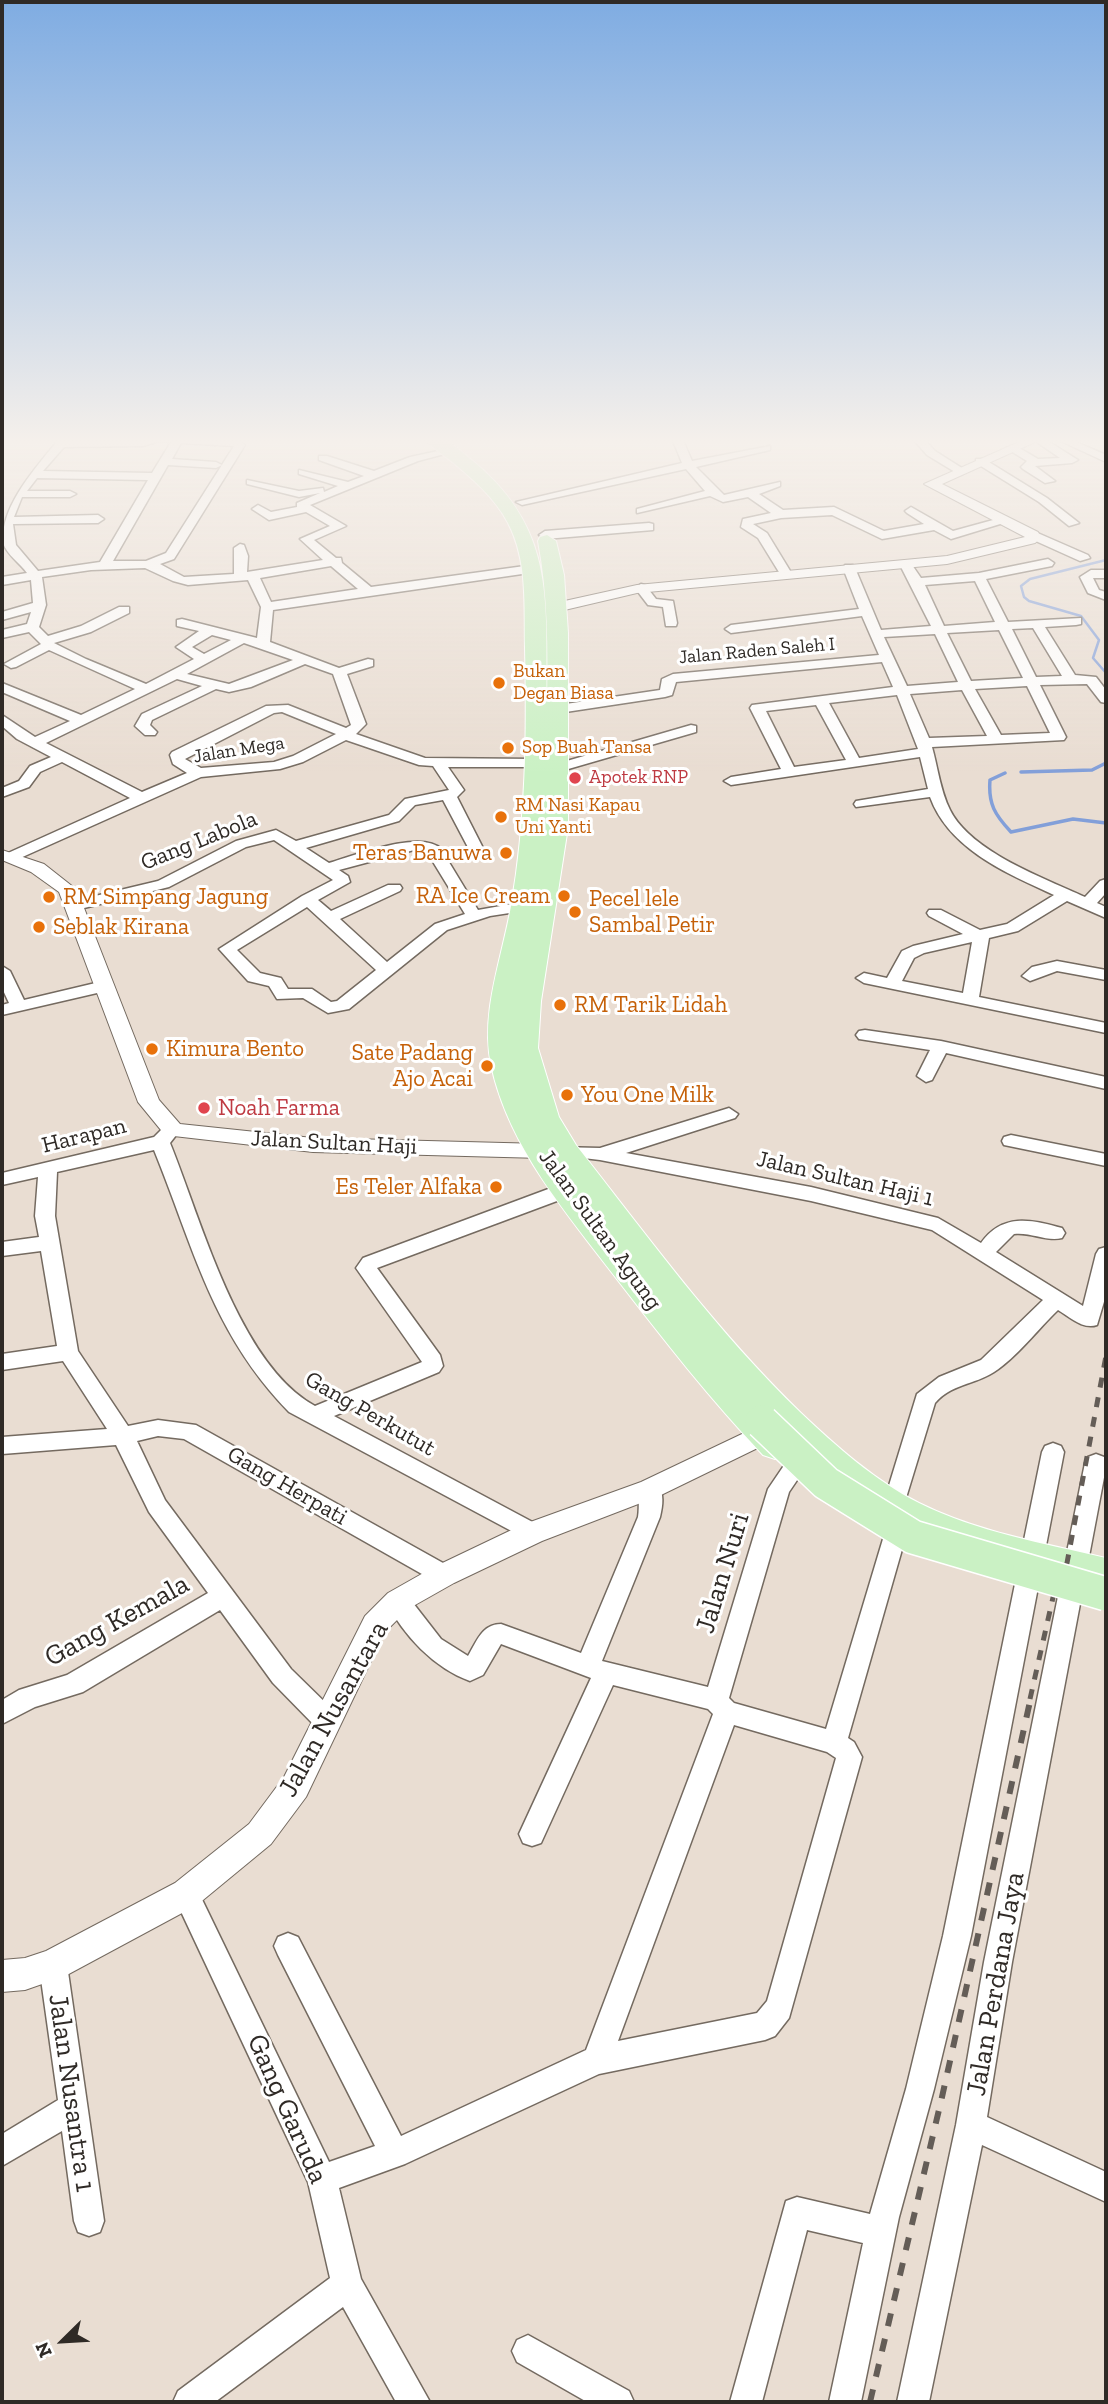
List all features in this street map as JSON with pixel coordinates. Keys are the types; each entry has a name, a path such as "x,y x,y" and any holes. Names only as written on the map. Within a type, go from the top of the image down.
{"main road":[{"name":"Jalan Sultan Agung","path":"529,550 556,607 558,768 505,992 500,1036 512,1092 524,1123 553,1151 679,1300 739,1389"},
{"name":"Jalan Sultan Agung","path":"542,550 537,570 535,763 545,827 524,1048 566,1190 739,1389 831,1462 905,1512 978,1542 1029,1569"},
{"path":"537,690 559,700"},
{"path":"739,1389 741,1402 826,1483 913,1537 1106,1594"},
{"name":"Jalan Sultan Agung","path":"766,1424 795,1467 831,1499 894,1539 1029,1569 1090,1579 1106,1605"},
{"path":"766,1424 834,1477 915,1528 1090,1579"}],"street":[{"path":"8,550 35,576 40,605 32,627"},
{"path":"104,565 113,550"},
{"path":"148,564 170,556 174,550"},
{"path":"241,550 246,576 267,607 263,645"},
{"path":"321,550 370,592"},
{"path":"772,550 786,573"},
{"path":"556,607 641,588 786,573 906,565 991,550"},
{"path":"1067,550 1084,558"},
{"path":"2,581 104,565 148,564 161,568 181,581 246,576 337,562"},
{"path":"917,582 979,577 1048,563"},
{"path":"906,565 996,740"},
{"path":"849,569 864,612 887,658 925,748 934,792 942,812 974,845 1106,913"},
{"path":"267,607 495,573 537,570"},
{"path":"1106,574 1091,574 1086,577 1094,593 1106,596"},
{"path":"731,781 855,763 925,748 996,740 1059,737 979,577"},
{"path":"641,588 652,602 668,604 671,623"},
{"path":"2,616 40,605"},
{"path":"11,664 47,643 86,629 124,610"},
{"path":"731,629 864,612"},
{"path":"874,634 1038,626 1076,621"},
{"path":"182,623 263,645 339,672 368,663"},
{"path":"1038,626 1071,679"},
{"path":"2,635 32,627"},
{"path":"32,627 47,643 81,662 144,688"},
{"path":"203,659 183,648 210,630"},
{"path":"35,743 240,640"},
{"name":"Jalan Raden Saleh I","path":"559,700 665,693 667,682 673,678 887,658"},
{"path":"175,675 212,686 239,687 306,659"},
{"path":"339,672 359,724 357,728 344,733"},
{"path":"790,772 757,709 901,690 1071,679 1091,680 1106,699"},
{"path":"150,732 142,726 147,717 212,686"},
{"path":"2,687 81,720"},
{"path":"820,700 855,763"},
{"path":"198,773 178,761 177,755 271,709 283,708 406,758 438,763 535,763"},
{"path":"2,719 35,743 142,799"},
{"path":"558,768 691,729"},
{"name":"Jalan Mega","path":"7,856 198,773 275,766 298,759 344,733"},
{"path":"2,793 24,783 35,769 64,756"},
{"path":"296,846 394,818 401,814 402,807 410,802 449,796 457,790 438,763"},
{"path":"861,804 934,792"},
{"path":"449,796 476,850"},
{"name":"Gang Labola","path":"76,905 163,884 241,844 266,835 276,835 328,867"},
{"path":"328,867 414,845 426,845 433,849 474,916"},
{"path":"7,856 55,877 68,890 76,905 149,1102 166,1136"},
{"path":"328,867 342,882 227,946 227,949 252,976 275,982 283,995 306,993 328,1008 343,1005 441,927 474,916 523,907"},
{"path":"1088,904 1106,884"},
{"path":"330,918 394,888"},
{"path":"892,983 908,955 919,949 1012,928 1066,894"},
{"path":"308,899 386,970"},
{"path":"935,913 981,937"},
{"path":"970,1000 981,937"},
{"path":"1030,976 1037,969 1053,966 1106,975"},
{"path":"2,971 19,1006"},
{"path":"864,978 1106,1028"},
{"path":"2,1010 104,986"},
{"path":"865,1035 941,1046 1106,1083"},
{"path":"926,1076 941,1046"},
{"path":"600,1154 729,1114"},
{"name":"Jalan Sultan Haji","path":"166,1136 313,1145 553,1151"},
{"name":"Harapan","path":"2,1179 48,1170 166,1136"},
{"name":"Gang Perkutut","path":"166,1136 196,1241 248,1353 275,1388 297,1406 532,1534"},
{"path":"1011,1141 1106,1160"},
{"name":"Jalan Sultan Haji 1","path":"553,1151 600,1154 898,1213 938,1225 1090,1320 1106,1254"},
{"path":"48,1170 45,1216 68,1352 123,1436 157,1506 282,1676 328,1722"},
{"path":"314,1415 432,1366 433,1361 366,1268 370,1263 566,1190"},
{"path":"985,1252 1004,1230 1023,1224 1055,1233"},
{"path":"2,1249 48,1243"},
{"path":"894,1505 925,1400 932,1390 948,1380 975,1373 988,1366 1056,1299"},
{"path":"2,1362 68,1352"},
{"name":"Jalan Nusantara","path":"2,1976 25,1974 53,1965 186,1894 260,1833 295,1787 375,1624 398,1601 444,1575 532,1534 650,1489 766,1424"},
{"name":"Gang Herpati","path":"2,1446 123,1436 158,1428 188,1431 444,1575"},
{"path":"845,2402 881,2232 957,1936 1053,1452"},
{"name":"Jalan Perdana Jaya","path":"913,2402 971,2125 998,1962 1090,1579 1096,1463"},
{"name":"Jalan Nuri","path":"597,2060 721,1706 779,1489 795,1467"},
{"path":"532,1835 597,1670 649,1517 652,1501 650,1489"},
{"path":"834,1743 894,1539"},
{"name":"Gang Kemala","path":"2,1713 28,1698 74,1684 222,1597"},
{"path":"322,2179 395,2154 597,2060 765,2025 779,2008 849,1757 845,1750 834,1743 597,1670 501,1634 494,1634 474,1668 470,1670 432,1646 398,1601"},
{"name":"Gang Garuda","path":"186,1894 322,2179 347,2284 414,2402"},
{"path":"288,1946 395,2154"},
{"name":"Jalan Nusantra 1","path":"53,1965 89,2221"},
{"path":"2,2151 74,2107"},
{"path":"971,2125 1106,2187"},
{"path":"746,2402 797,2212 881,2232"},
{"path":"189,2402 347,2284"},
{"path":"528,2351 618,2402"}],"waterway":[{"path":"1106,560 1030,579 1021,586 1024,597 1029,601 1081,616 1099,640 1093,658 1106,673"},
{"path":"1021,772 1092,770 1106,763"},
{"path":"1005,773 990,780 990,796 997,814 1011,832 1073,819 1106,823"}],"railway":[{"path":"1030,1699 1054,1593 1067,1563 1106,1356"},
{"path":"870,2402 942,2097 1031,1697"}],"place":[{"name":"Bukan Degan Biasa","path":"499,683"},
{"name":"Sop Buah Tansa","path":"508,748"},
{"name":"Apotek RNP","path":"575,778"},
{"name":"RM Nasi Kapau Uni Yanti","path":"501,817"},
{"name":"Teras Banuwa","path":"506,853"},
{"name":"RA Ice Cream","path":"564,896"},
{"name":"RM Simpang Jagung","path":"49,897"},
{"name":"Pecel lele Sambal Petir","path":"575,912"},
{"name":"Seblak Kirana","path":"39,927"},
{"name":"RM Tarik Lidah","path":"560,1005"},
{"name":"Kimura Bento","path":"152,1049"},
{"name":"Sate Padang Ajo Acai","path":"487,1066"},
{"name":"You One Milk","path":"567,1095"},
{"name":"Noah Farma","path":"204,1108"},
{"name":"Es Teler Alfaka","path":"496,1187"}]}
